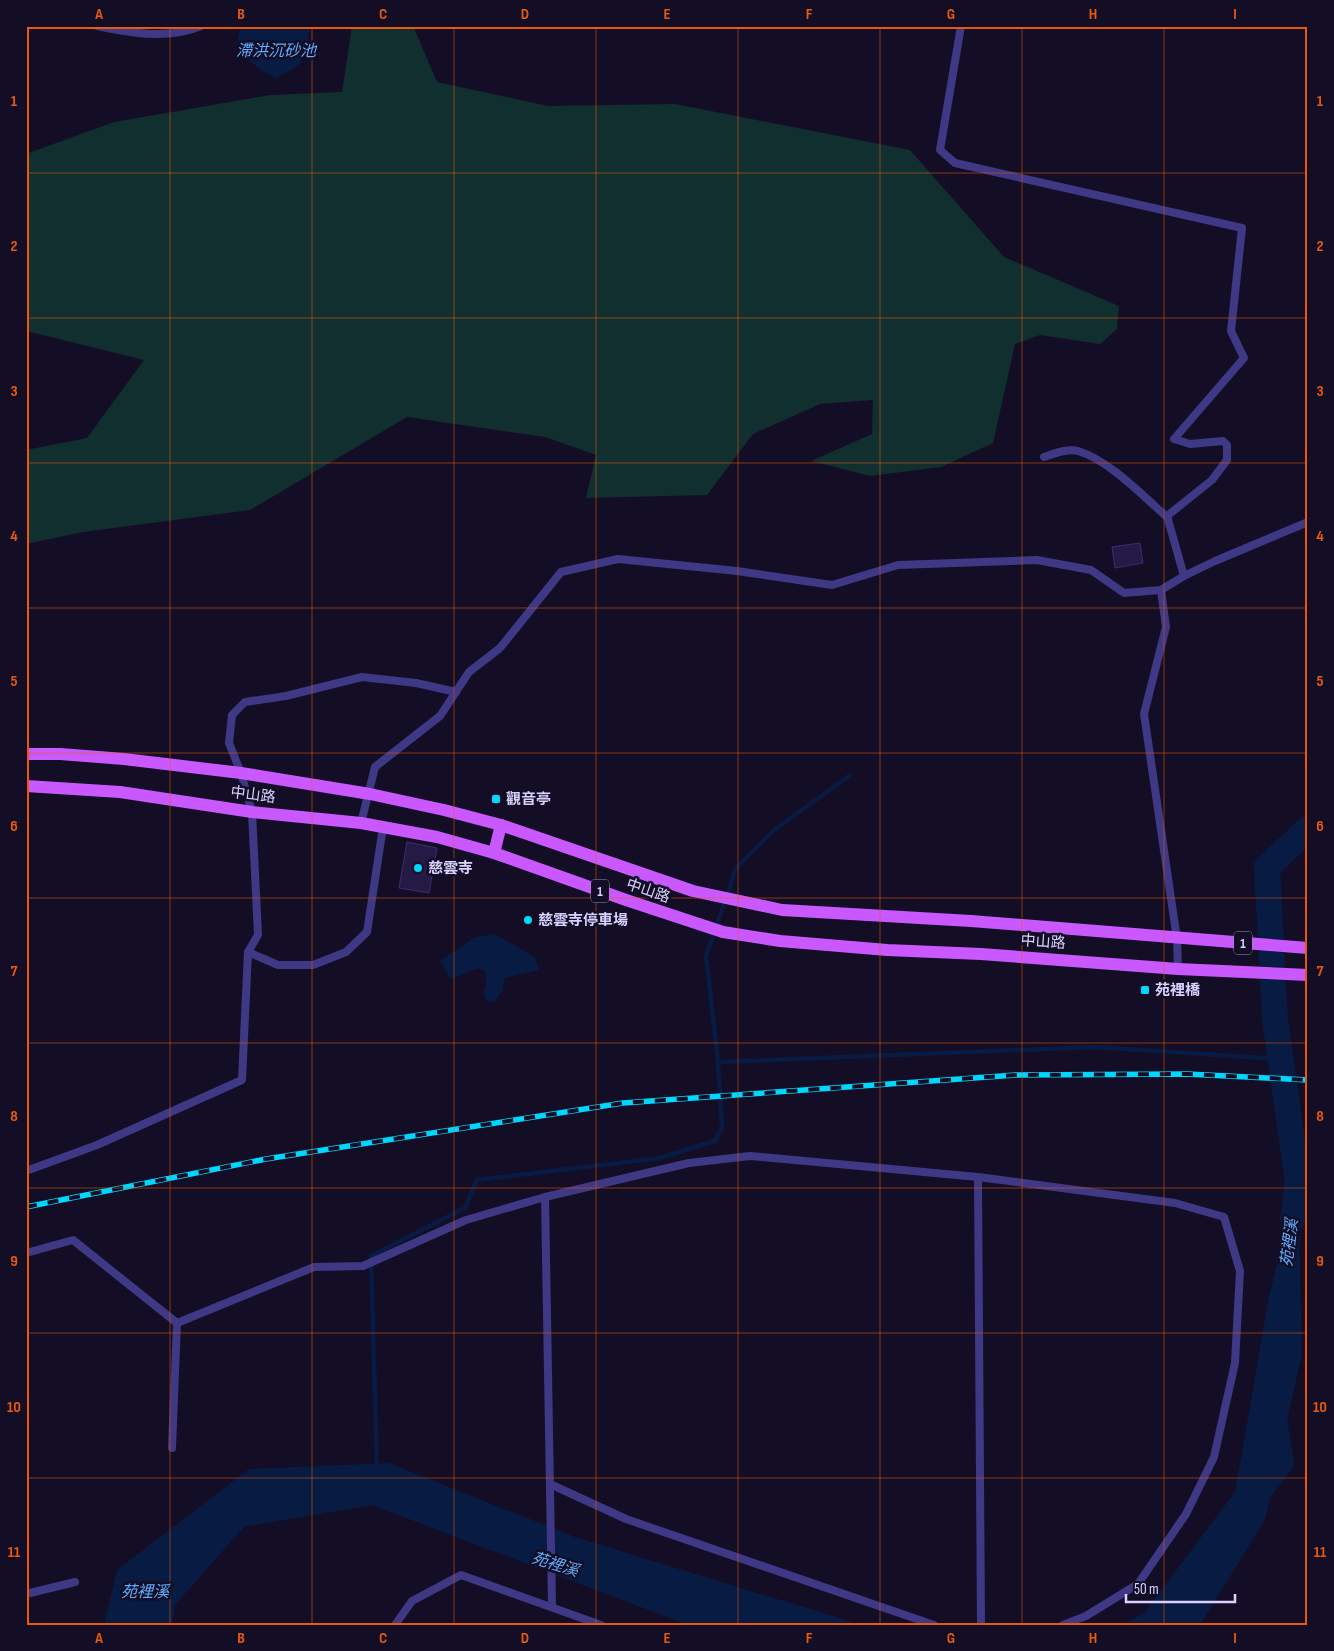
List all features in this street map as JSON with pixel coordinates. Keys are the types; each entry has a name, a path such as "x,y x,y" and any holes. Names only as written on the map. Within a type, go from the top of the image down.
{"main road":[{"name":"中山路","path":"26,754 60,754 124,759 241,773 370,794 501,825 693,891 782,910 971,922 1177,939"},
{"name":"中山路","path":"26,786 120,792 252,812 361,823 437,837 494,853 635,904 723,932 780,941 887,950 981,954 1178,969"},
{"path":"494,853 501,825"},
{"name":"1","path":"1177,939 1308,948"},
{"name":"1","path":"1178,969 1308,975"}],"lane":[{"path":"98,26 143,35 188,32 201,26"},
{"path":"961,26 940,150 956,163 1242,228 1231,331 1244,358 1174,439 1190,444 1223,441 1227,445 1228,460 1212,480 1168,518"},
{"path":"1044,457 1076,450 1096,460 1127,482 1168,518 1184,576"},
{"path":"361,823 370,794 375,767 440,716 470,672 500,648 561,572 618,559 737,571 832,585 898,565 1037,560 1091,570 1124,593 1160,590 1184,576 1308,522"},
{"path":"1160,590 1166,627 1144,714 1177,939 1178,969"},
{"path":"26,1171 97,1145 242,1080 248,952 258,935 252,812 241,773 229,743 232,715 245,702 286,696 362,677 416,683 456,692"},
{"path":"248,952 278,965 313,966 346,952 367,932 383,827"},
{"path":"177,1323 314,1267 363,1266 466,1220 545,1197 689,1164 750,1156 978,1177 1175,1203 1224,1218 1240,1271 1235,1363 1214,1457 1186,1514 1138,1584 1086,1616 1063,1625"},
{"path":"978,1177 981,1625"},
{"path":"545,1197 552,1606"},
{"path":"26,1253 73,1240 177,1323"},
{"path":"172,1448 177,1323"},
{"path":"550,1487 626,1519 934,1625"},
{"path":"395,1625 412,1601 461,1575 601,1625"},
{"path":"26,1594 75,1582"}],"green space":[{"path":"352,26 413,26 437,82 548,106 675,104 910,150 1004,257 1119,306 1117,329 1100,344 1040,335 1015,344 993,443 941,467 870,476 811,461 872,434 873,400 820,404 753,434 707,495 586,498 596,455 545,437 407,417 250,510 83,532 26,544 26,450 87,438 144,360 26,331 26,154 114,122 270,95 342,92"}],"water":[{"name":"滯洪沉砂池","path":"244,26 310,26 303,59 286,73 275,78 269,75 253,64 241,49 238,42 239,34"},
{"path":"495,934 535,957 539,970 504,978 503,990 494,1002 487,1001 483,993 486,986 486,972 478,968 450,979 440,961 475,937"},
{"name":"苑裡溪","path":"1298,1183 1302,1354 1265,1520 1200,1625 1121,1625 1144,1613 1235,1492 1269,1296"},
{"name":"苑裡溪","path":"389,1463 575,1537 862,1625 688,1625 372,1505 244,1527 175,1605 172,1625 104,1625 117,1570 249,1469"}],"building":[{"path":"1140,543 1143,563 1115,568 1112,547"},
{"name":"慈雲寺","path":"407,842 437,848 429,893 399,888"}],"waterway":[{"path":"849,776 774,830 736,868 706,956 718,1062 1095,1047 1281,1059"},
{"name":"苑裡溪","path":"1293,1219 1298,1183 1275,1019 1267,867 1308,829"},
{"path":"377,1469 371,1256 465,1208 477,1180 660,1158 715,1141 722,1127 718,1062"},
{"name":"苑裡溪","path":"1255,1496 1281,1462 1274,1420"}],"railway":[{"path":"26,1207 266,1159 623,1103 1016,1075 1187,1074 1308,1080"}],"place":[{"name":"觀音亭","path":"496,799"},
{"name":"慈雲寺","path":"418,868"},
{"name":"慈雲寺停車場","path":"528,920"},
{"name":"苑裡橋","path":"1145,990"}]}
